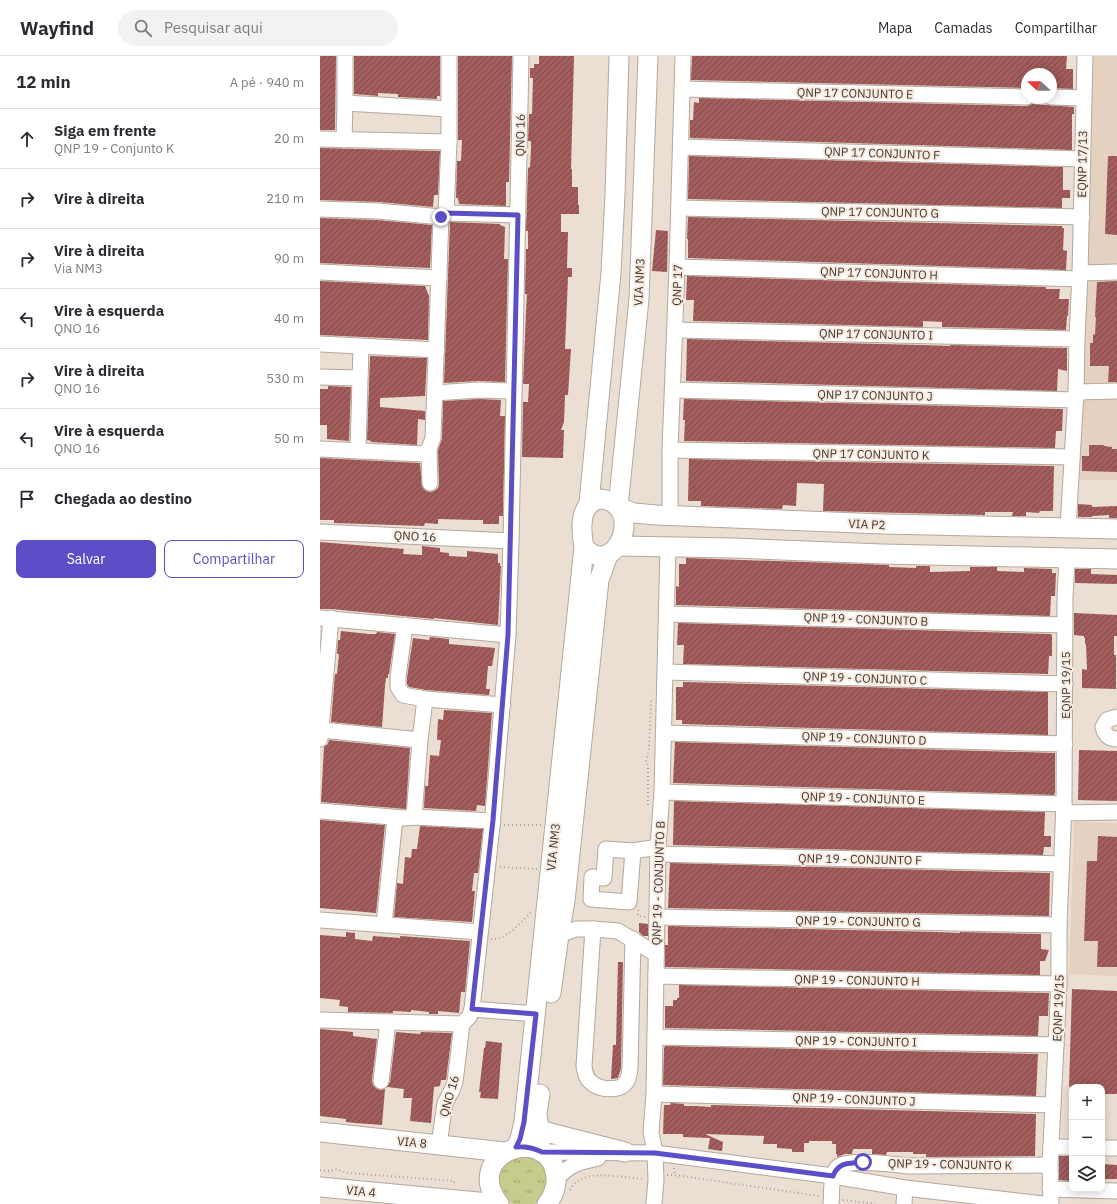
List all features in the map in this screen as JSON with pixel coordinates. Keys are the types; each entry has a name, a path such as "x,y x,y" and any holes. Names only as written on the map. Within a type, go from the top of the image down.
{"main road":[{"name":"VIA NM3","path":"618,507 639,299 648,56"},
{"path":"618,61 625,108 624,161 626,167 632,170 638,170 644,163"},
{"path":"618,61 615,195 611,274 589,503 585,510 582,536 584,547 588,551 598,556 613,551 668,547 882,554 1117,559"},
{"path":"615,195 618,187 625,183 632,186 636,192 634,263 639,299"},
{"path":"589,503 598,499 604,499 618,507 623,516 624,526 622,538 613,551"},
{"name":"VIA P2","path":"618,507 634,513 893,525 1117,529"},
{"path":"882,554 885,532 893,525 900,537 901,554"},
{"name":"VIA NM3","path":"499,1204 493,1196 490,1186 489,1177 492,1167 497,1159 510,1150 520,1139 524,1122 584,547"},
{"name":"VIA NM3","path":"542,1152 538,1129 538,1106 552,984 565,901 600,580 613,551"},
{"path":"538,1129 625,1152"},
{"name":"VIA 8","path":"320,1132 439,1145 510,1150 525,1146 542,1152"},
{"path":"542,1152 552,1163 562,1186 556,1188 547,1204"},
{"name":"VIA 4","path":"320,1187 411,1200 453,1200 499,1204"}],"street":[{"path":"344,56 344,140"},
{"path":"430,483 429,449 432,438 435,393 439,278 449,142 449,56"},
{"name":"QNO 16","path":"439,1145 445,1103 455,1082 462,1024 469,1017 472,1009 488,866 503,705 508,635 511,541 521,56"},
{"name":"QNP 17","path":"670,515 670,450 678,267 683,56"},
{"name":"EQNP 17/13","path":"1068,528 1076,396 1082,217 1085,56"},
{"name":"QNP 17 CONJUNTO E","path":"682,89 1021,96"},
{"path":"1057,97 1084,98"},
{"path":"345,103 449,109"},
{"path":"320,139 449,142"},
{"name":"QNP 17 CONJUNTO F","path":"681,147 1083,158"},
{"name":"QNP 17 CONJUNTO G","path":"679,208 1082,217"},
{"path":"320,209 443,215 518,215"},
{"name":"QNP 17 CONJUNTO H","path":"678,267 1080,276"},
{"path":"320,272 439,278"},
{"path":"1080,276 1117,272"},
{"name":"QNP 17 CONJUNTO I","path":"675,330 1077,339"},
{"path":"320,344 437,350"},
{"path":"358,451 361,346"},
{"path":"320,377 359,378"},
{"path":"435,393 479,390 514,391"},
{"name":"QNP 17 CONJUNTO J","path":"673,390 1076,396"},
{"path":"1076,396 1117,392"},
{"path":"320,449 423,454 429,449"},
{"name":"QNP 17 CONJUNTO K","path":"670,450 1072,457"},
{"name":"QNO 16","path":"320,532 511,541"},
{"name":"QNP 19 - CONJUNTO B","path":"654,1204 656,1180 655,1153 651,1132 654,1094 658,850 664,733 668,547"},
{"name":"EQNP 19/15","path":"1051,1204 1050,1165 1059,984 1059,925 1064,808 1064,684 1067,558"},
{"name":"QNP 19 - CONJUNTO B","path":"667,614 1065,625"},
{"path":"420,740 321,735 325,618 508,635"},
{"path":"405,625 398,677 398,687 403,695 425,699 503,705"},
{"name":"QNP 19 - CONJUNTO C","path":"666,672 1064,684"},
{"path":"414,817 425,699"},
{"path":"1117,717 1107,720 1103,727 1107,737 1117,739"},
{"name":"QNP 19 - CONJUNTO D","path":"664,733 1064,744"},
{"name":"QNP 19 - CONJUNTO E","path":"662,792 1064,808"},
{"path":"1064,808 1117,812"},
{"path":"320,811 395,818 414,817 492,823"},
{"path":"384,924 395,818"},
{"name":"QNP 19 - CONJUNTO F","path":"633,851 658,850 1062,864"},
{"name":"QNP 19 - CONJUNTO G","path":"657,917 1059,925"},
{"path":"320,920 384,924 480,935"},
{"path":"559,935 576,929 618,931 656,954"},
{"path":"593,929 584,1066 586,1077 592,1084 599,1087 614,1088 622,1086 627,1081 630,1069 633,939"},
{"name":"QNP 19 - CONJUNTO H","path":"656,976 1059,984"},
{"path":"472,1009 536,1014"},
{"path":"320,1020 462,1024"},
{"path":"381,1081 388,1022"},
{"name":"QNP 19 - CONJUNTO I","path":"655,1036 1056,1045"},
{"name":"QNP 19 - CONJUNTO J","path":"654,1094 1053,1104"},
{"path":"1051,1147 1069,1147"},
{"path":"1105,1148 1117,1148"},
{"path":"542,1152 655,1153 833,1176 978,1201 1043,1204"},
{"path":"562,1186 568,1168 573,1164 625,1152"},
{"name":"QNP 19 - CONJUNTO K","path":"833,1176 836,1168 839,1166 863,1162 911,1166 1050,1165"},
{"path":"831,1201 833,1176"},
{"path":"904,1204 906,1188"},
{"path":"1050,1189 1117,1191"}],"path":[{"path":"492,823 547,825"},
{"path":"488,866 542,869"},
{"path":"480,935 496,940 501,938 519,925 534,908"},
{"path":"320,1170 335,1169 349,1173 454,1181 453,1200"},
{"path":"562,1186 585,1177 600,1176 656,1180 664,1175 675,1175 831,1201 875,1204"}],"shaded area":[{"path":"1090,56 1117,56 1117,480 1080,480"},
{"path":"1074,822 1117,823 1117,976 1069,974"}],"green space":[{"path":"514,1156 539,1159 550,1180 538,1202 535,1204 513,1204 504,1198 498,1180 501,1168"}],"building":[{"path":"320,56 336,56 335,130 320,130"},
{"path":"354,56 440,56 440,96 437,96 437,99 398,97 398,94 378,93 378,96 354,94"},
{"path":"458,56 512,56 509,182 506,182 506,206 459,204 458,198 456,198 457,161 461,161 462,140 458,140"},
{"path":"539,56 574,56 571,169 572,187 578,187 579,214 561,214 561,232 568,232 567,268 572,268 572,277 568,277 565,349 571,349 568,395 565,395 564,422 561,430 564,430 563,458 522,457 523,402 528,402 529,384 523,384 527,294 525,294 526,249 528,249 528,231 526,231 528,168 530,167 531,150 531,141 528,141 529,114 532,114 533,78 530,78 530,68 534,68 534,64 539,64"},
{"path":"692,56 1067,56 1066,69 1073,69 1073,89 1057,88 1057,68 1021,68 1021,88 691,80"},
{"path":"699,98 1027,106 1032,104 1074,107 1074,114 1072,114 1072,150 690,138 690,120 693,120 694,102 699,103"},
{"path":"320,148 440,151 438,195 434,195 433,207 379,202 320,200"},
{"path":"689,156 1063,167 1063,190 1070,190 1070,198 1062,198 1062,208 688,199"},
{"path":"1108,156 1117,156 1117,235 1105,234"},
{"path":"688,217 1062,226 1062,228 1064,228 1063,250 1067,251 1066,270 688,258"},
{"path":"320,218 377,220 432,225 430,268 320,263"},
{"path":"450,222 500,224 505,227 504,259 508,259 505,382 478,381 444,383"},
{"path":"656,230 668,231 667,272 652,271"},
{"path":"687,276 1046,287 1046,289 1060,289 1059,299 1069,299 1068,316 1066,330 942,327 942,322 923,321 923,327 693,321 694,300 686,300"},
{"path":"320,281 425,286 429,296 428,340 320,335"},
{"path":"1117,281 1117,382 1108,382 1109,366 1090,366 1090,343 1093,343 1093,334 1095,335 1097,282"},
{"path":"687,339 1067,348 1067,371 1058,369 1057,391 686,381"},
{"path":"370,356 427,358 425,396 380,398 380,407 425,411 425,420 418,419 417,445 371,442 367,440"},
{"path":"328,386 351,387 349,441 327,439 327,425 320,425 320,389 328,389"},
{"path":"479,399 501,400 500,416 505,416 503,516 499,516 499,524 483,524 483,520 438,519 438,524 425,523 424,526 334,523 334,520 320,520 320,458 420,463 422,487 426,491 434,491 438,488 439,483 438,450 442,439 443,401"},
{"path":"684,399 1063,409 1062,431 1056,431 1055,448 684,441"},
{"path":"1089,445 1104,445 1112,447 1112,449 1117,449 1117,472 1082,471 1082,456 1089,456"},
{"path":"689,459 1054,466 1053,511 1040,511 1039,513 1026,512 1026,516 1012,516 1013,512 985,512 985,515 823,511 824,484 797,483 796,506 783,505 782,509 701,506 701,501 688,501"},
{"path":"1078,504 1092,505 1092,507 1117,506 1117,518 1109,518 1109,515 1078,517"},
{"path":"320,542 404,549 403,554 422,555 422,546 440,548 440,552 449,553 449,556 467,557 467,551 498,554 498,563 500,563 501,566 498,625 434,618 320,609"},
{"path":"686,558 889,565 889,567 916,568 916,566 930,566 930,572 970,571 970,567 997,567 997,571 1024,572 1024,568 1052,569 1052,573 1056,573 1055,596 1051,596 1050,616 676,605 676,586 679,587 679,564 686,564"},
{"path":"1075,569 1091,569 1091,574 1117,575 1117,584 1075,583"},
{"path":"1074,613 1117,615 1117,636 1114,636 1114,655 1116,655 1116,689 1082,688 1082,669 1087,670 1086,644 1084,636 1074,635"},
{"path":"678,623 1050,634 1052,635 1052,656 1049,656 1048,674 683,664 684,645 677,645"},
{"path":"341,631 369,634 376,634 377,632 395,634 389,674 388,678 386,678 382,727 331,722 335,674 337,674 339,654 337,654 338,640 340,640"},
{"path":"430,637 449,639 449,644 495,648 492,666 488,666 486,689 490,689 489,695 426,690 409,687 407,684 407,678 413,638 429,640"},
{"path":"683,682 1048,692 1048,735 682,724 682,720 676,720 676,687 683,687"},
{"path":"444,710 492,713 485,806 477,805 476,811 424,808 425,786 428,786 430,755 439,756 441,740 437,740 438,719 443,720"},
{"path":"329,740 410,748 406,809 321,802 324,747 328,744"},
{"path":"675,742 1055,753 1055,792 1054,795 673,783"},
{"path":"1079,750 1117,751 1117,801 1078,800"},
{"path":"674,801 1045,812 1044,836 1051,836 1051,847 1044,847 1043,855 673,845"},
{"path":"320,820 385,825 376,913 320,908"},
{"path":"420,826 483,829 478,873 474,873 472,891 475,891 472,922 394,917 397,883 403,884 405,857 411,858 412,849 417,849"},
{"path":"1098,836 1117,837 1117,967 1097,967 1098,941 1084,941 1087,861 1097,861"},
{"path":"670,863 1050,873 1049,916 668,908"},
{"path":"639,923 648,924 648,936 643,936 639,932"},
{"path":"668,926 1041,934 1041,949 1049,950 1045,961 1040,961 1040,975 665,967 665,945 668,945"},
{"path":"346,932 355,933 355,939 372,941 373,936 400,938 400,936 470,941 465,992 461,992 459,1013 438,1011 438,1014 429,1014 429,1012 411,1010 411,1012 393,1011 393,1013 348,1012 348,1007 339,1006 340,1000 320,998 320,935 346,937"},
{"path":"618,962 623,962 621,1068 618,1078 611,1079 613,1045 616,1045"},
{"path":"679,985 1049,993 1048,1016 1039,1016 1038,1036 665,1028 665,1006 673,1006 673,1000 677,1000 677,998 679,998"},
{"path":"1072,989 1117,991 1117,1094 1105,1094 1105,1084 1069,1084"},
{"path":"320,1029 353,1032 353,1036 377,1039 372,1080 373,1085 376,1088 380,1090 385,1089 382,1125 346,1122 346,1119 320,1116"},
{"path":"396,1032 420,1034 421,1032 452,1033 446,1080 441,1080 440,1086 434,1087 431,1123 410,1121 412,1098 403,1098 404,1089 387,1087 390,1082"},
{"path":"486,1041 502,1043 498,1099 480,1098 481,1092 479,1092"},
{"path":"665,1046 1038,1054 1036,1096 663,1085"},
{"path":"671,1103 684,1104 684,1106 711,1107 711,1105 1036,1114 1035,1156 926,1157 926,1154 913,1154 913,1152 887,1152 886,1155 872,1154 872,1149 853,1149 852,1154 845,1154 837,1157 836,1144 832,1144 832,1141 809,1141 809,1143 804,1143 804,1152 792,1152 792,1149 777,1148 777,1144 763,1144 764,1136 705,1134 723,1142 722,1151 708,1149 710,1138 683,1137 683,1134 663,1134 664,1105 670,1105"},
{"path":"1059,1156 1069,1156 1069,1181 1059,1180"},
{"path":"1105,1164 1117,1165 1117,1179 1105,1179"}],"route":[{"path":"441,217 446,213 518,215 508,635 493,820 472,1009 536,1014 524,1122 520,1139 516,1147 525,1146 542,1152 655,1153 833,1176 836,1168 839,1166 863,1162"}]}
